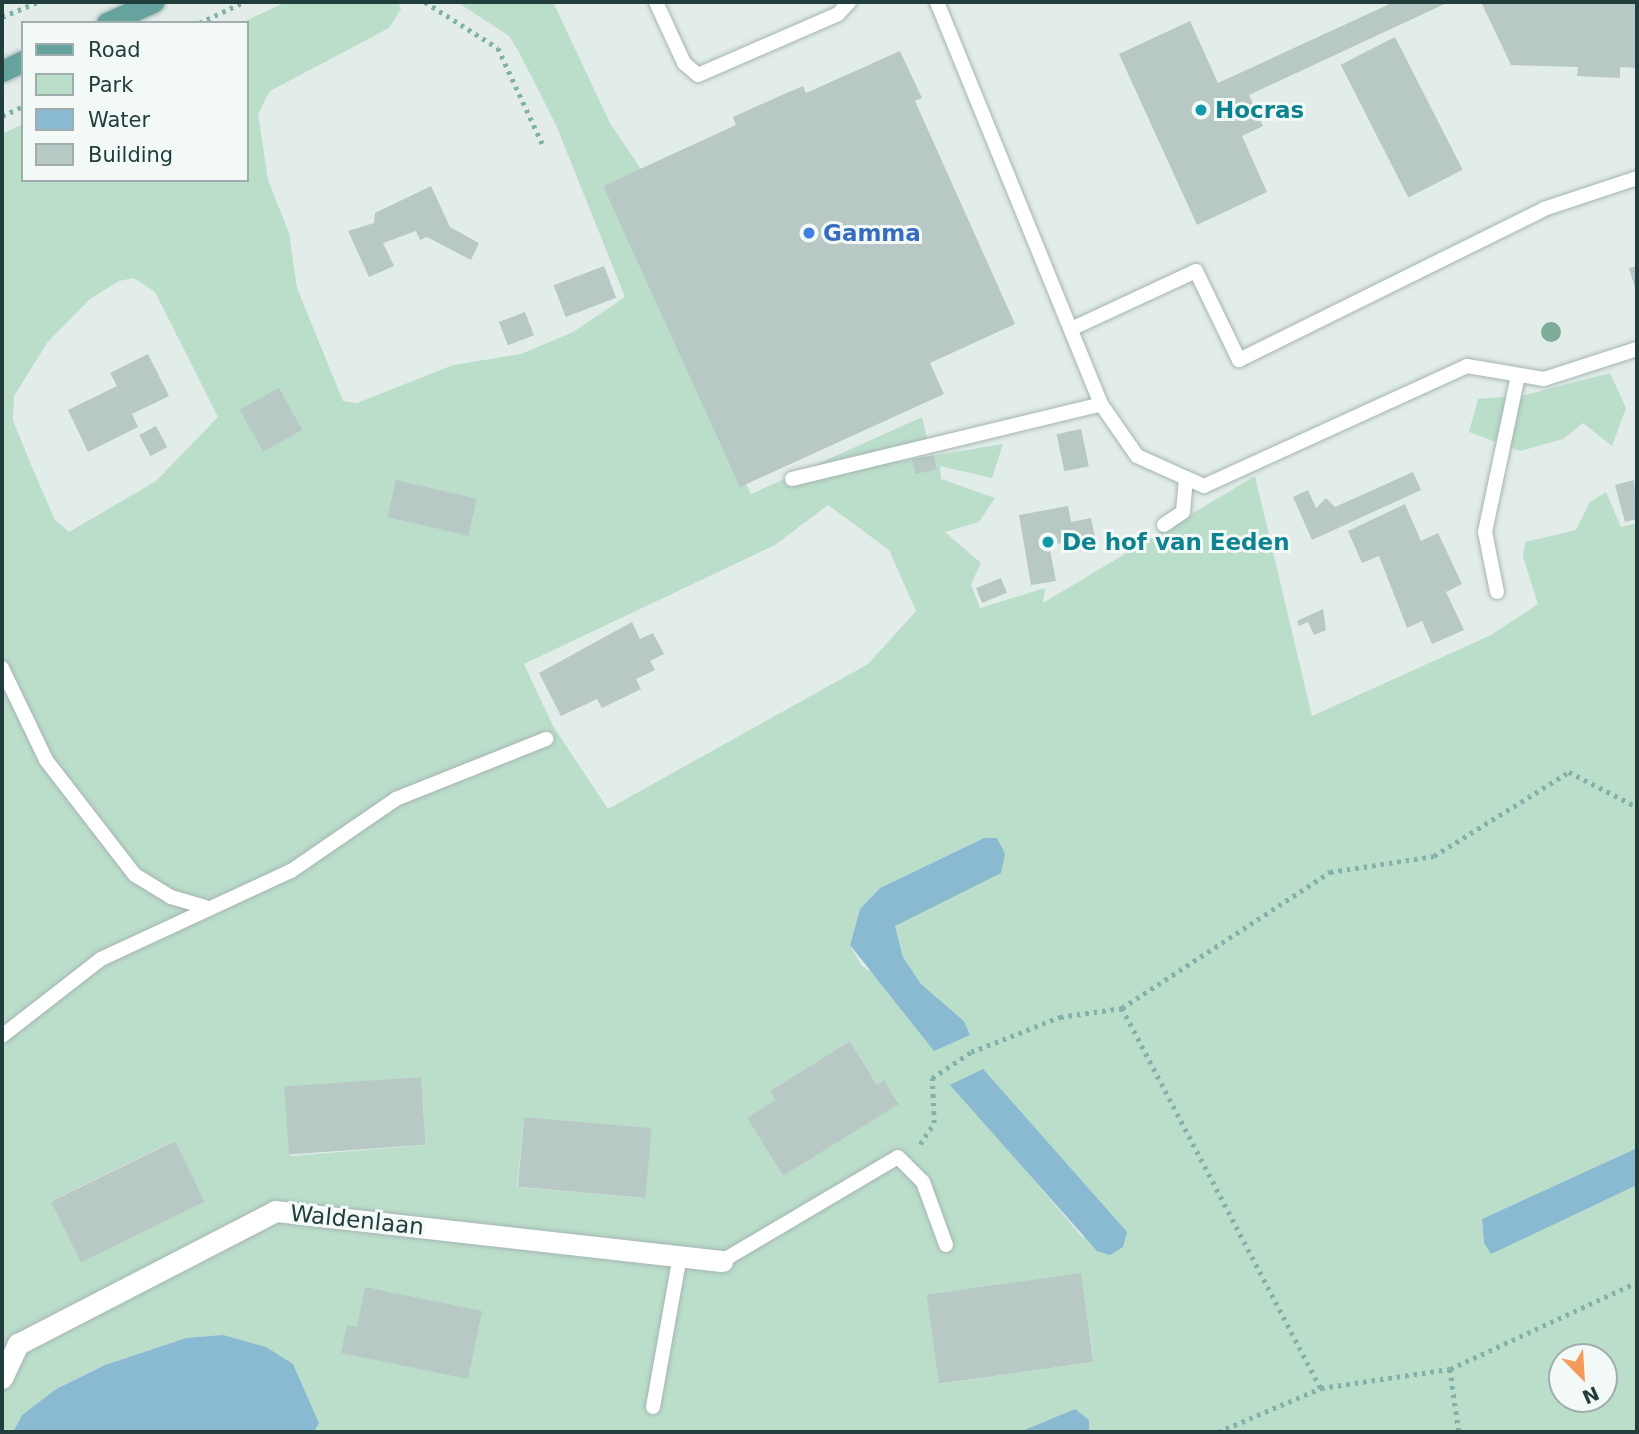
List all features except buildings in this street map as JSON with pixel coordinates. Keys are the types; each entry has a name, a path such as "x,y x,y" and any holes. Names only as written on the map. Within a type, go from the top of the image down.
{"main road":[{"path":"111,21 153,2"},
{"path":"2,71 21,62"}],"street":[{"name":"Waldenlaan","path":"2,1378 18,1345 276,1211 722,1261"}],"lane":[{"path":"656,2 684,63 698,75 838,14 849,2"},
{"path":"937,2 1101,404 1137,456 1204,486 1467,366 1544,379 1637,349"},
{"path":"1071,329 1196,271 1239,360 1544,209 1637,178"},
{"path":"1497,592 1486,532 1518,375"},
{"path":"792,478 1101,404"},
{"path":"1164,525 1183,512 1186,478"},
{"path":"2,668 46,760 135,874 171,897 205,907"},
{"path":"2,1036 101,959 205,907 291,871 396,799 546,739"},
{"path":"722,1261 898,1157 908,1162 923,1182 946,1245"},
{"path":"653,1407 680,1256"}],"path":[{"path":"2,18 37,2"},
{"path":"203,21 244,2"},
{"path":"425,2 498,48 543,145"},
{"path":"2,116 21,107"},
{"path":"908,1162 934,1123 932,1078 971,1052 1060,1017 1122,1008 1330,872 1434,856 1569,772 1637,807"},
{"path":"1122,1008 1321,1388"},
{"path":"1218,1432 1321,1388 1450,1369 1637,1282"},
{"path":"1450,1369 1459,1432"}],"green space":[{"path":"286,2 398,2 401,9 389,28 270,91 258,114 268,180 289,233 297,288 343,401 357,403 453,365 521,354 573,332 625,297 556,125 520,54 509,36 457,2 553,2 610,123 641,169 603,186 751,494 922,417 927,438 895,462 1003,444 992,478 940,466 941,479 995,498 979,522 945,532 981,563 971,584 980,608 1045,588 1043,603 1255,476 1312,716 1491,635 1538,604 1523,557 1525,542 1576,530 1590,502 1606,492 1621,527 1637,523 1637,1148 1482,1219 1484,1243 1491,1253 1637,1185 1637,1432 314,1432 319,1423 293,1364 186,1338 105,1365 56,1389 22,1415 13,1432 2,1432 2,134 21,125 21,182 248,182 248,21 245,21","holes":["134,278 155,292 218,417 156,481 69,532 55,520 31,465 13,420 14,396 47,343 90,299 119,281","828,505 889,550 916,611 868,664 608,809 553,726 524,664 775,545","984,838 997,839 930,904 895,926 903,957 921,984 964,1021 970,1035 862,966 850,945 860,909 880,888","850,1041 877,1085 884,1081 899,1103 783,1176 747,1118 775,1100 770,1091","983,1070 1117,1222 1083,1238 1012,1154","421,1077 426,1145 290,1156 285,1088","524,1117 650,1129 644,1198 517,1187","174,1141 205,1202 81,1262 51,1201","1081,1274 1094,1362 940,1384 927,1297"]},
{"path":"1610,373 1626,408 1612,446 1583,423 1563,439 1520,451 1469,432 1478,399 1525,395"}],"water":[{"path":"984,838 997,838 1005,854 1001,873 895,926 903,957 921,984 964,1021 970,1035 934,1051 850,945 860,909 880,888"},
{"path":"983,1069 1127,1232 1123,1247 1110,1255 1097,1251 950,1085"},
{"path":"1637,1148 1637,1185 1491,1254 1484,1243 1482,1219"},
{"path":"223,1335 266,1347 293,1364 319,1423 314,1432 13,1432 22,1415 56,1389 105,1365 186,1338"},
{"path":"1075,1409 1089,1420 1089,1432 1020,1432"}],"place":[{"name":"Hocras","path":"1201,110"},
{"name":"Gamma","path":"809,233"},
{"name":"De hof van Eeden","path":"1048,542"}]}
